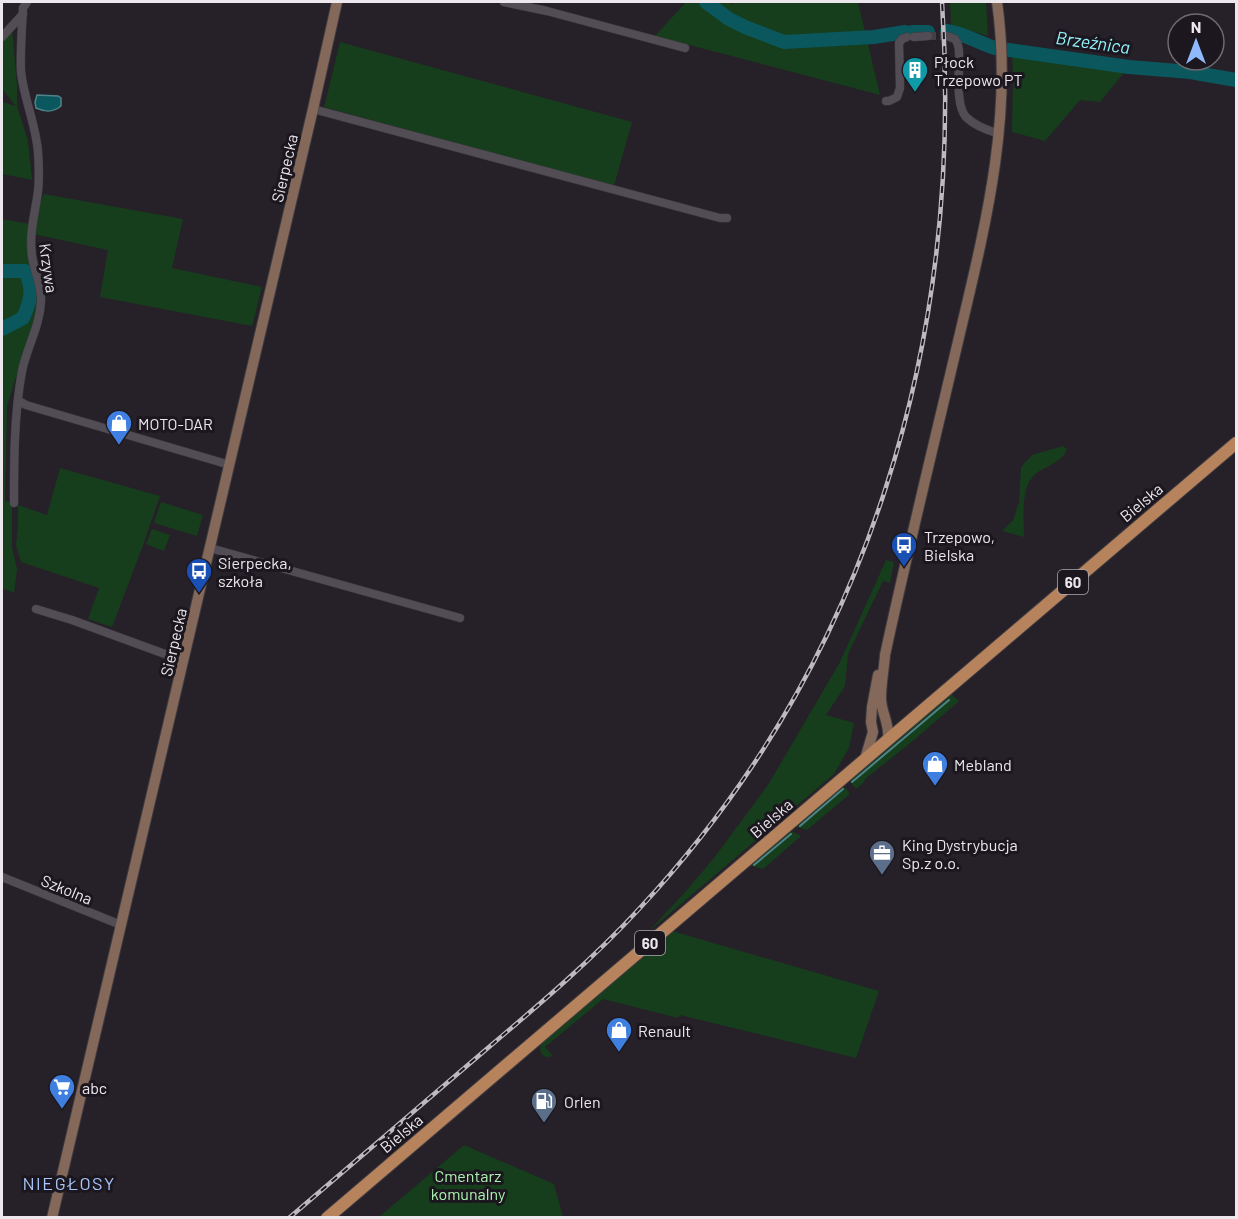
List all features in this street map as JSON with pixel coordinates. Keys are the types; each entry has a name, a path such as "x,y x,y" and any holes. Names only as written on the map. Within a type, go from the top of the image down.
{"main road":[{"name":"Bielska","path":"327,1218 1236,443"}],"street":[{"name":"Krzywa","path":"14,503 14,452 22,373 26,353 36,330 41,298 32,256 31,236 38,195 38,150 21,72 22,14 27,2"},
{"name":"Sierpecka","path":"52,1218 337,2"},
{"path":"504,2 685,48"},
{"path":"886,742 888,725 881,698 885,655 989,208 999,135 1001,57 997,2"},
{"path":"2,37 22,14"},
{"path":"886,101 897,98 900,88 900,41 910,37 928,36"},
{"path":"947,36 955,39 959,47 959,91 963,113 976,125 999,135"},
{"path":"313,109 727,218"},
{"path":"19,401 230,465"},
{"path":"210,548 460,618"},
{"path":"36,609 184,661"},
{"path":"865,760 873,732 871,715 873,692 885,655"},
{"path":"886,716 898,722 910,721"},
{"path":"873,732 886,742"},
{"name":"Szkolna","path":"2,877 121,925"}],"green space":[{"path":"686,2 729,2 732,4 735,2 858,2 880,95 655,36"},
{"path":"950,2 986,2 988,36 951,25"},
{"path":"12,28 17,106 28,141 32,180 2,174 2,102 16,106 2,89 2,43"},
{"path":"340,42 632,122 614,186 324,107"},
{"path":"1012,53 1127,69 1100,102 1080,100 1045,141 1012,132"},
{"path":"44,194 183,219 172,268 262,287 252,326 100,297 108,250 33,234 37,210"},
{"path":"2,219 30,224 39,297 36,322 26,345 7,406 5,501 12,503 12,547 17,569 14,593 2,588 2,331 28,315 33,297 32,281 26,269 2,268"},
{"path":"2,273 23,274 30,291 21,318 2,328"},
{"path":"1063,446 1067,449 1064,455 1055,463 1039,471 1028,485 1024,507 1024,537 1002,531 1013,520 1019,502 1021,467 1032,455"},
{"path":"60,468 160,496 112,627 88,619 99,588 21,562 16,545 18,505 47,515"},
{"path":"161,502 203,515 197,536 154,523"},
{"path":"152,529 170,535 164,551 146,544"},
{"path":"886,560 894,562 890,583 883,581 848,654 845,686 826,715 854,723 849,748 834,774 648,932 714,858 768,785 840,662"},
{"path":"951,694 959,701 856,789 851,783 851,778"},
{"path":"842,787 846,788 850,794 807,830 797,827 797,824"},
{"path":"789,830 801,836 763,869 749,865"},
{"path":"672,931 879,991 856,1058 680,1015 678,1018 603,999 545,1047 553,1056 546,1057 541,1053 541,1042"},
{"name":"Cmentarz komunalny","path":"464,1145 554,1184 563,1217 379,1217"}],"water":[{"path":"37,95 58,96 61,98 61,106 49,111 36,108"}],"waterway":[{"name":"Brzeźnica","path":"706,2 729,19 784,42 874,37 905,32"},
{"name":"Brzeźnica","path":"947,31 995,48 1129,67 1190,72 1236,80"},
{"name":"Brzeźnica","path":"912,32 928,32"},
{"name":"Brzeźnica","path":"2,271 25,271 30,289 30,300 23,318 2,329"},
{"path":"852,782 949,700"},
{"path":"800,826 843,789"},
{"path":"754,865 791,834"}],"tunnel":[{"path":"928,36 947,36"}],"railway":[{"path":"289,1218 547,997 639,909 720,813 787,710 843,601 886,488 917,370 937,250 945,127 942,2"}],"place":[{"name":"Płock Trzepowo PT","path":"915,93"},
{"name":"MOTO-DAR","path":"119,446"},
{"name":"Trzepowo, Bielska","path":"904,568"},
{"name":"Sierpecka, szkoła","path":"199,594"},
{"name":"Mebland","path":"935,787"},
{"name":"King Dystrybucja Sp.z o.o.","path":"882,876"},
{"name":"Renault","path":"619,1053"},
{"name":"abc","path":"62,1110"},
{"name":"Orlen","path":"544,1124"}],"district":[{"name":"NIEGŁOSY","path":"69,1183"}]}
